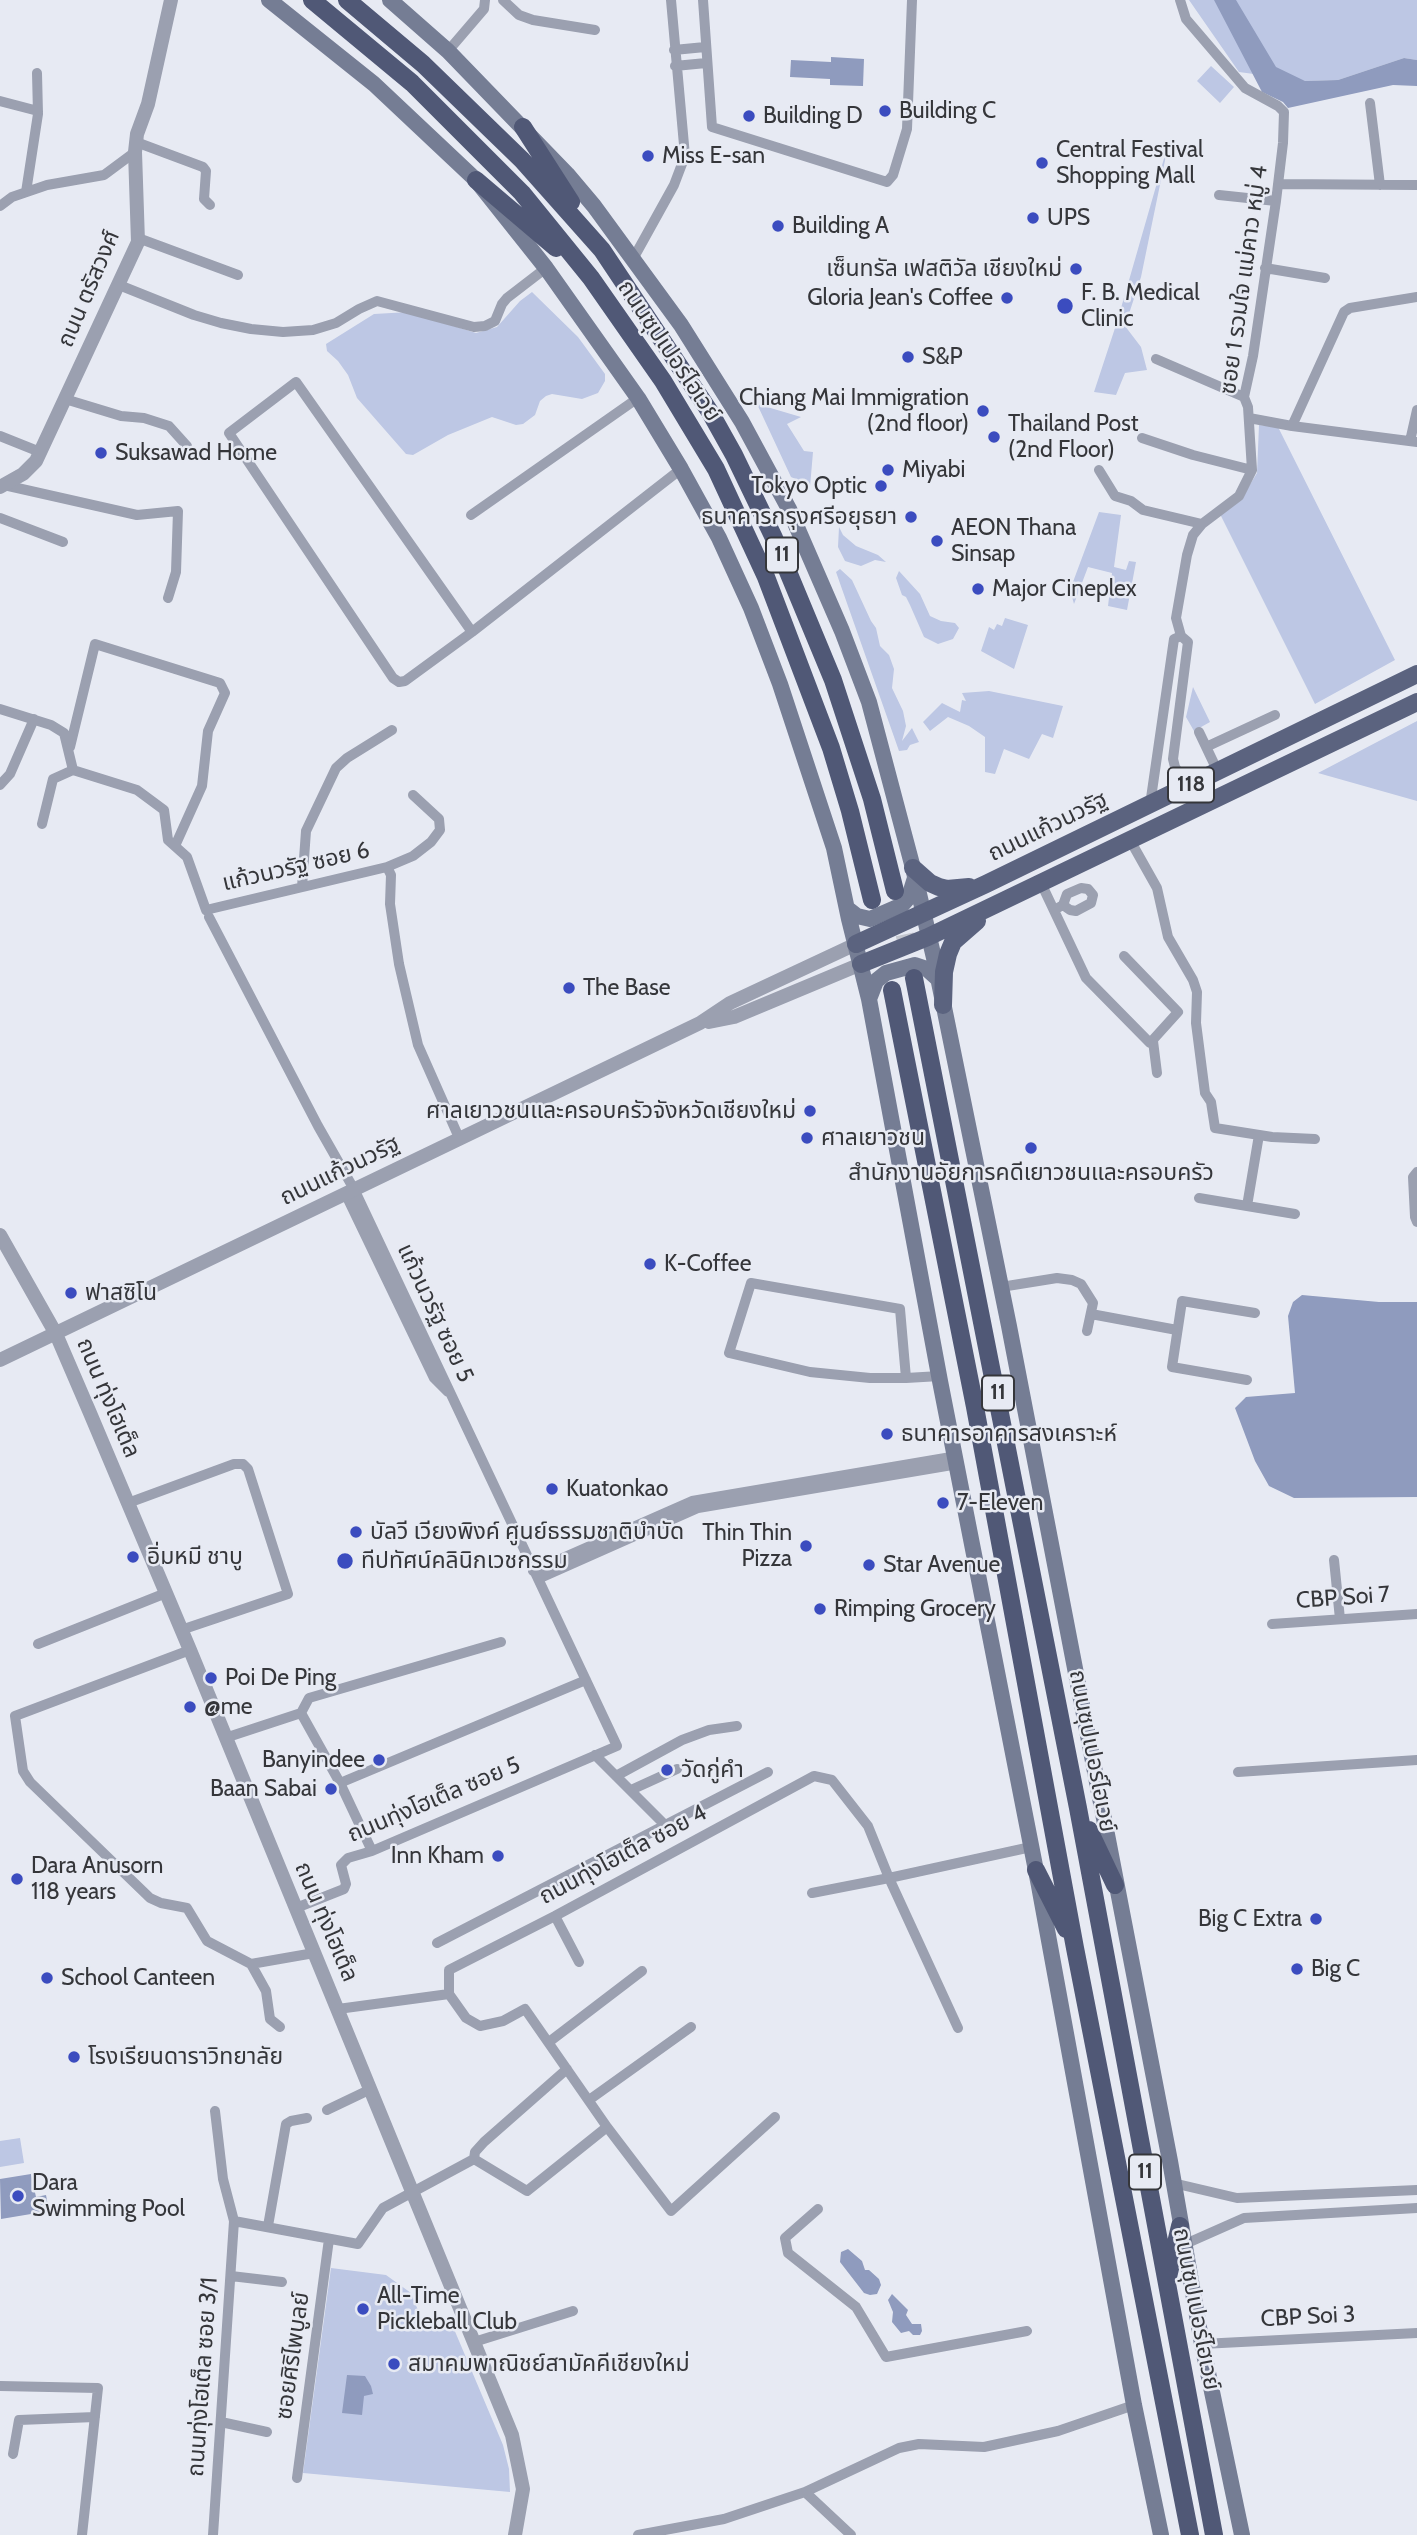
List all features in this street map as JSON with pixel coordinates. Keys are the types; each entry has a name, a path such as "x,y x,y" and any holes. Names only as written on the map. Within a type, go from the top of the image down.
{"highway":[{"name":"ถนนซุปเปอร์ไฮเวย์","path":"312,0 412,83 522,193 591,278 663,381 716,469 788,630 831,748 872,900"},
{"name":"ถนนซุปเปอร์ไฮเวย์","path":"347,0 424,64 522,160 601,250 710,412 779,549 833,680 872,799 895,891"},
{"path":"523,127 601,250"},
{"path":"476,180 591,278"},
{"name":"ถนนซุปเปอร์ไฮเวย์","path":"914,978 1078,1808 1214,2535"},
{"name":"11","path":"892,990 975,1407 1075,1948 1190,2535"},
{"path":"1078,1808 1115,1885"},
{"path":"1036,1870 1075,1948"},
{"path":"1166,2286 1180,2226"}],"main road":[{"path":"269,0 374,84 476,180 546,268 638,398 681,469 751,608 780,684 834,848 869,999 1036,1870 1134,2405 1161,2535"},
{"path":"390,0 448,51 523,127 594,206 681,325 729,400 778,487 809,550 869,702 914,873 1001,1287 1202,2344 1242,2535"},
{"name":"ถนนแก้วนวรัฐ","path":"856,944 986,884 1417,674"},
{"name":"ถนนแก้วนวรัฐ","path":"861,964 1041,883 1417,702"},
{"path":"914,873 947,889 986,884"},
{"path":"848,909 857,916 870,919 902,905 909,897 914,873"},
{"path":"943,1005 944,972 953,942 998,903"},
{"path":"869,999 876,981 886,973 915,965 927,969 937,978"}],"street":[{"name":"ถนน ตรัสวงศ์","path":"2,486 23,474 36,461 119,285 138,238 136,147 171,0"},
{"path":"448,51 484,5 474,0"},
{"path":"503,0 519,15 533,20 595,30"},
{"path":"634,259 674,185 685,156 671,0"},
{"path":"703,0 712,127 887,181 892,175 907,129 912,0"},
{"name":"ซอย 1 รวมใจ แม่คาว หมู่ 4","path":"1180,0 1186,19 1245,88 1284,112 1279,184 1253,356 1244,397 1249,418 1252,470"},
{"path":"674,50 705,47"},
{"path":"675,65 706,63"},
{"path":"26,192 38,111 37,73"},
{"path":"0,101 38,111"},
{"path":"1370,103 1380,185"},
{"path":"0,206 12,197 47,185 104,175 136,147 203,167 204,199 210,205"},
{"path":"1279,184 1417,185"},
{"path":"1219,195 1276,201"},
{"path":"138,238 238,275"},
{"path":"119,285 203,317 251,330 313,330 336,323 377,301 474,327 495,321 507,298 546,268"},
{"path":"1265,268 1325,278"},
{"path":"1293,426 1344,312 1350,308 1417,297"},
{"path":"1156,359 1244,397"},
{"path":"472,632 296,382 229,433 393,678 399,682 405,681 472,632 681,469"},
{"path":"471,515 638,398"},
{"path":"65,399 121,416 144,418 169,426 187,446"},
{"path":"1249,418 1414,441 1417,410"},
{"path":"0,436 40,452"},
{"path":"1142,438 1252,470 1239,496 1202,524 1193,535 1187,555 1176,618 1181,636 1188,642 1173,760 1188,786"},
{"path":"1099,470 1115,496 1131,501 1143,510 1202,524"},
{"path":"2,486 136,515 178,512 176,572 168,598"},
{"path":"0,518 63,542"},
{"path":"1150,805 1174,639 1181,636"},
{"path":"70,748 95,644 220,683 225,692 208,731 202,786 175,846"},
{"path":"0,709 51,725 64,733 70,748 74,770 53,779 42,824"},
{"path":"1206,747 1275,715"},
{"path":"0,785 10,774 34,719"},
{"path":"302,887 306,831 335,768 392,730"},
{"path":"1199,732 1218,772"},
{"name":"แก้วนวรัฐ ซอย 6","path":"74,770 137,790 164,810 168,839 187,857 206,910 387,867 391,875 390,904 399,964 418,1045 460,1140"},
{"path":"387,867 413,856 431,842 440,830 439,819 413,795"},
{"path":"1130,840 1157,888 1168,937 1197,992 1196,1023 1205,1093 1211,1102 1215,1128 1259,1135 1315,1139"},
{"path":"1041,883 1058,908 1086,978 1149,1043 1178,1013 1124,956"},
{"name":"แก้วนวรัฐ ซอย 5","path":"209,917 317,1126 438,1377 454,1399 617,1746"},
{"name":"ถนนแก้วนวรัฐ","path":"0,1360 460,1140 700,1023 730,1003 856,944"},
{"name":"ถนนแก้วนวรัฐ","path":"700,1023 734,1017 861,964"},
{"path":"1153,1041 1157,1073"},
{"path":"1247,1206 1259,1135"},
{"path":"1417,1172 1413,1177 1417,1222"},
{"path":"1199,1198 1296,1214"},
{"name":"ถนน ทุ่งโฮเต็ล","path":"0,1235 56,1334 166,1592 512,2435 522,2473 523,2489 515,2535"},
{"path":"1001,1287 1057,1278 1081,1284 1093,1303 1087,1331"},
{"path":"906,1378 900,1309 751,1283 729,1353 810,1372 870,1378 906,1378 940,1376"},
{"path":"1247,1380 1172,1367 1182,1301 1255,1313"},
{"path":"1091,1314 1177,1329"},
{"path":"536,1575 670,1515 692,1501 957,1460"},
{"path":"128,1503 234,1464 243,1464 248,1469 288,1594 181,1630"},
{"path":"1334,1560 1340,1619"},
{"path":"38,1644 166,1592"},
{"name":"CBP Soi 7","path":"1272,1624 1417,1614"},
{"path":"225,1738 302,1713 309,1698 502,1642"},
{"path":"190,1650 15,1716 23,1770 30,1782 150,1898 187,1908 207,1941 251,1964 266,1991 270,2018 280,2027"},
{"path":"340,1783 586,1679"},
{"path":"302,1713 340,1783 372,1851"},
{"path":"616,1776 682,1740 709,1730 737,1726"},
{"name":"ถนนทุ่งโฮเต็ล ซอย 5","path":"296,1908 340,1892 346,1884 342,1862 617,1746"},
{"path":"595,1755 666,1825"},
{"path":"1238,1772 1417,1760"},
{"path":"631,1790 677,1769"},
{"path":"437,1943 768,1772"},
{"name":"ถนนทุ่งโฮเต็ล ซอย 4","path":"449,1994 449,1970 814,1776 832,1780 868,1826 958,2028"},
{"path":"812,1893 1031,1847"},
{"path":"555,1916 579,1962"},
{"path":"251,1964 314,1953"},
{"path":"549,2042 642,1971"},
{"path":"338,2009 449,1994 466,2018 480,2026 503,2021 525,2009 607,2127 671,2211 775,2117"},
{"path":"589,2100 691,2027"},
{"path":"474,2159 475,2152 484,2142 567,2069"},
{"path":"327,2110 371,2089"},
{"name":"ถนนทุ่งโฮเต็ล ซอย 3/1","path":"213,2535 234,2221 223,2179 215,2111"},
{"path":"268,2226 286,2124 307,2118"},
{"path":"474,2159 527,2191 607,2127"},
{"path":"234,2221 358,2244 383,2208 474,2159"},
{"path":"1173,2183 1237,2198 1417,2190"},
{"path":"1237,2198 1244,2218"},
{"path":"1183,2245 1244,2218 1417,2208"},
{"path":"818,2209 785,2238 788,2253 856,2306 886,2357 1027,2331"},
{"name":"ซอยศิริไพบูลย์","path":"297,2478 329,2239"},
{"path":"231,2276 282,2282"},
{"path":"474,2342 573,2311"},
{"name":"CBP Soi 3","path":"1202,2344 1417,2333"},
{"path":"0,2386 98,2388 82,2535"},
{"path":"638,2535 717,2522 805,2492 899,2448 919,2444 984,2447 1058,2431 1134,2405"},
{"path":"13,2454 19,2420 96,2417"},
{"path":"221,2422 267,2432"},
{"path":"805,2492 851,2535"}],"shaded area":[{"path":"1189,0 1417,0 1417,60 1404,58 1338,80 1305,81 1239,72"},
{"path":"1214,0 1236,0 1276,67 1305,81 1338,80 1404,58 1417,60 1417,86 1393,85 1288,108 1283,102 1262,92"},
{"path":"831,57 864,59 863,86 830,85 830,79 790,77 791,60 831,62"},
{"path":"1211,66 1234,87 1220,103 1197,81"},
{"path":"1169,141 1141,277 1125,326 1141,347 1147,370 1125,373 1116,395 1094,392 1117,322"},
{"path":"532,292 578,337 605,374 605,381 598,393 582,399 552,394 546,396 540,401 535,415 523,424 516,425 492,417 448,435 413,455 406,454 357,398 348,375 327,351 326,344 374,314 409,312 476,333 497,327 520,301"},
{"path":"757,404 801,417 787,424 804,451 813,452 810,487 806,490 800,481 791,477"},
{"path":"1259,425 1278,427 1395,660 1315,704 1220,514 1242,498 1257,473"},
{"path":"1099,512 1121,515 1114,567 1126,570 1129,561 1136,562 1127,610 1108,606 1112,573 1088,567 1074,604 1070,590"},
{"path":"839,527 843,535 856,546 878,555 886,562 875,560 861,566 845,561 838,547"},
{"path":"840,569 852,580 876,628 880,646 889,655 894,669 892,688 903,711 906,726 902,741 912,728 919,742 910,745 907,750 899,751 836,572"},
{"path":"899,571 920,594 930,616 955,623 959,628 953,639 938,644 924,637 906,597 902,595 896,578"},
{"path":"1005,618 1028,625 1014,669 981,651 989,627 994,630 997,624 1002,626"},
{"path":"1193,687 1210,722 1194,731 1186,717"},
{"path":"989,691 1063,706 1053,738 1042,734 1029,759 1004,749 995,774 985,772 985,737 948,717 930,731 923,722 942,703 960,712 962,700 966,701 962,693"},
{"path":"1417,721 1417,801 1318,773"},
{"path":"1302,1295 1379,1302 1417,1302 1417,1497 1294,1498 1269,1486 1255,1461 1235,1408 1246,1397 1295,1393 1288,1316 1293,1302"},
{"path":"20,2138 24,2163 0,2167 0,2141"},
{"name":"Dara Swimming Pool","path":"31,2174 36,2197 46,2195 49,2211 1,2219 0,2179"},
{"path":"848,2249 862,2261 865,2270 869,2270 879,2279 881,2285 877,2294 864,2293 840,2262 841,2252"},
{"name":"สมาคมพาณิชย์สามัคคีเชียงใหม่","path":"331,2268 386,2275 411,2293 426,2330 451,2322 503,2445 509,2469 510,2492 303,2473"},
{"path":"892,2294 908,2310 906,2315 912,2324 921,2324 920,2335 913,2335 909,2331 901,2333 892,2322 893,2312 888,2300"},
{"path":"347,2375 365,2376 371,2386 373,2394 364,2396 362,2415 342,2413"}],"tunnel":[{"path":"899,908 914,978"}],"place":[{"name":"Building C","path":"885,111"},
{"name":"Building D","path":"749,116"},
{"name":"Miss E-san","path":"648,156"},
{"name":"Central Festival Shopping Mall","path":"1042,163"},
{"name":"UPS","path":"1033,218"},
{"name":"Building A","path":"778,226"},
{"name":"เซ็นทรัล เฟสติวัล เชียงใหม่","path":"1076,269"},
{"name":"Gloria Jean's Coffee","path":"1007,298"},
{"name":"F. B. Medical Clinic","path":"1065,306"},
{"name":"S&P","path":"908,357"},
{"name":"Chiang Mai Immigration (2nd floor)","path":"983,411"},
{"name":"Thailand Post (2nd Floor)","path":"994,437"},
{"name":"Suksawad Home","path":"101,453"},
{"name":"Miyabi","path":"888,470"},
{"name":"Tokyo Optic","path":"881,486"},
{"name":"ธนาคารกรุงศรีอยุธยา","path":"911,517"},
{"name":"AEON Thana Sinsap","path":"937,541"},
{"name":"Major Cineplex","path":"978,589"},
{"name":"The Base","path":"569,988"},
{"name":"ศาลเยาวชนและครอบครัวจังหวัดเชียงใหม่","path":"810,1111"},
{"name":"ศาลเยาวชน","path":"807,1138"},
{"name":"สำนักงานอัยการคดีเยาวชนและครอบครัว","path":"1031,1148"},
{"name":"K-Coffee","path":"650,1264"},
{"name":"ฟาสซิโน","path":"71,1293"},
{"name":"ธนาคารอาคารสงเคราะห์","path":"887,1434"},
{"name":"Kuatonkao","path":"552,1489"},
{"name":"7-Eleven","path":"943,1503"},
{"name":"บัลวี เวียงพิงค์ ศูนย์ธรรมชาติบำบัด","path":"356,1532"},
{"name":"Thin Thin Pizza","path":"806,1546"},
{"name":"อิ่มหมี ชาบู","path":"133,1557"},
{"name":"ทีปทัศน์คลินิกเวชกรรม","path":"345,1561"},
{"name":"Star Avenue","path":"869,1565"},
{"name":"Rimping Grocery","path":"820,1609"},
{"name":"Poi De Ping","path":"211,1678"},
{"name":"@me","path":"190,1707"},
{"name":"Banyindee","path":"379,1760"},
{"name":"วัดกู่คำ","path":"667,1770"},
{"name":"Baan Sabai","path":"331,1789"},
{"name":"Inn Kham","path":"498,1856"},
{"name":"Dara Anusorn 118 years","path":"17,1879"},
{"name":"Big C Extra","path":"1316,1919"},
{"name":"Big C","path":"1297,1969"},
{"name":"School Canteen","path":"47,1978"},
{"name":"โรงเรียนดาราวิทยาลัย","path":"74,2057"},
{"name":"Dara Swimming Pool","path":"18,2196"},
{"name":"All-Time Pickleball Club","path":"363,2309"},
{"name":"สมาคมพาณิชย์สามัคคีเชียงใหม่","path":"394,2364"}]}
